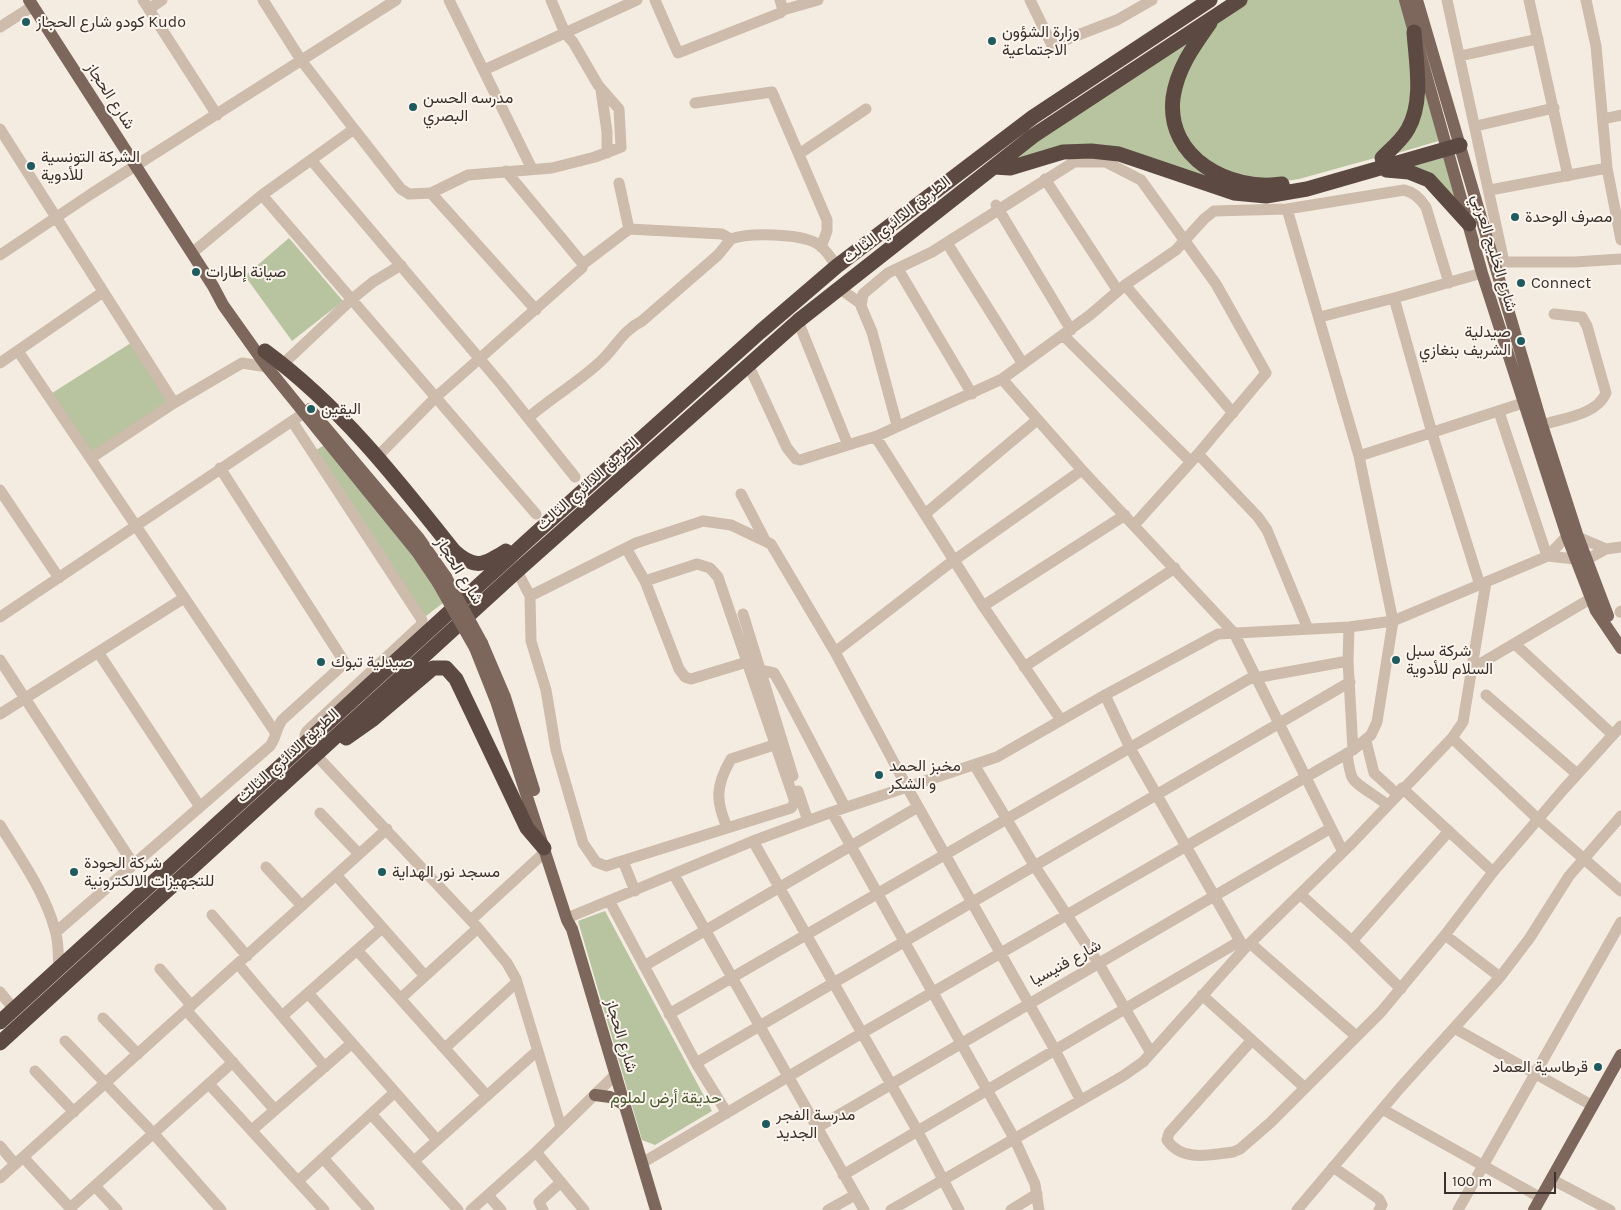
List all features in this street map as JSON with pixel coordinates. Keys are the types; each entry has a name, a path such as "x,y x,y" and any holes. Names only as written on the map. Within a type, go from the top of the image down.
{"highway":[{"name":"الطريق الدائري الثالث","path":"315,749 536,533 760,332 837,266 1033,117 1210,0"},
{"name":"الطريق الدائري الثالث","path":"0,1043 82,958 129,915 748,364 839,288 1049,125 1240,0"},
{"path":"1215,16 1185,60 1178,76 1173,97 1173,110 1180,137 1203,165 1228,180 1264,186 1299,181 1381,164 1429,180 1468,224"},
{"path":"1381,164 1408,128 1415,109 1417,92 1414,32"},
{"path":"994,167 1010,168 1063,152 1091,151 1119,154 1221,190 1252,196 1291,193 1451,142"},
{"path":"265,351 282,364 353,429 378,456 454,551 465,560 477,564 489,562 536,533"},
{"path":"315,749 342,740 373,719 433,668 446,668 456,678 528,828 544,850"},
{"name":"الطريق الدائري الثالث","path":"0,1022 59,969 82,958"}],"main road":[{"name":"شارع الخليج العربي","path":"1405,0 1451,142 1499,262 1572,537"},
{"name":"شارع الخليج العربي","path":"1417,0 1451,142 1468,224 1523,403 1581,560 1603,606 1621,634"},
{"name":"شارع الحجاز","path":"31,3 213,286 223,305 267,367 417,552 442,580"},
{"name":"شارع الحجاز","path":"213,286 223,294 306,404 418,537 505,697 572,916 572,929"},
{"name":"شارع الخليج العربي","path":"1581,560 1590,599 1603,624 1621,648"},
{"name":"شارع الحجاز","path":"478,646 567,920 572,929 626,1104 656,1210"},
{"path":"1534,1210 1592,1106 1617,1071 1621,1055"},
{"path":"595,1096 610,1097 626,1104"}],"street":[{"path":"162,0 146,4 217,115"},
{"path":"264,0 301,60 401,189 409,194 431,193 465,176 559,166 607,153 607,132 602,90 551,0"},
{"path":"0,255 396,0"},
{"path":"449,0 532,170"},
{"path":"558,0 568,32"},
{"path":"484,70 637,0"},
{"path":"655,0 678,53 782,5 818,0"},
{"path":"1030,0 1052,45 1117,20 1152,0"},
{"path":"1447,0 1490,190 1499,262 1566,262 1621,259"},
{"path":"1530,0 1568,176"},
{"path":"1586,0 1596,46 1607,168 1621,240"},
{"path":"0,27 31,3"},
{"path":"1460,56 1538,39"},
{"path":"695,103 770,91 774,94 827,220 827,231 821,247"},
{"path":"1476,126 1554,108"},
{"path":"799,154 866,109"},
{"path":"1603,119 1621,116"},
{"path":"0,129 174,403"},
{"path":"192,253 262,195 312,161 354,129"},
{"path":"312,161 401,265 575,477"},
{"path":"860,304 867,290 893,270 917,260 947,243 997,207 1074,162 1110,163 1141,180 1216,284 1266,372 1195,458 1135,524"},
{"path":"1490,190 1607,168"},
{"path":"506,171 583,264"},
{"path":"1045,179 1122,288 1233,413"},
{"path":"619,183 629,230"},
{"path":"748,364 787,448 796,459 800,460 877,436 1002,380 1186,241 1204,219 1214,211 1287,209 1404,190 1409,191 1419,197 1426,207 1449,282"},
{"path":"431,193 536,310"},
{"path":"262,195 536,514"},
{"path":"997,207 1067,332 1258,518 1267,530 1308,629"},
{"path":"642,1163 931,992 1069,915 1366,741 1377,722 1393,621 1359,456 1287,209"},
{"path":"378,456 436,397 536,310 582,268 583,264 629,230 726,237 779,235 813,241 821,247 837,266"},
{"path":"528,418 600,362 629,328 642,322 721,251 726,237"},
{"path":"947,243 1023,364"},
{"path":"876,259 893,270 972,394"},
{"path":"282,364 352,299 377,279 401,265"},
{"path":"1320,317 1482,273"},
{"path":"839,288 860,304 872,332 897,426"},
{"path":"0,363 103,292"},
{"path":"891,1210 1080,1099 1123,1076 1151,1054 1245,944 1343,852 1452,738 1464,722 1473,668 1483,583 1432,433 1394,298"},
{"path":"1542,425 1595,408 1603,401 1606,393 1587,326 1582,317 1554,314"},
{"path":"798,322 848,445"},
{"path":"18,351 275,732"},
{"path":"91,458 174,403 242,363 267,367"},
{"path":"1002,380 1082,470 1135,524 1234,633 1343,852"},
{"path":"1359,456 1523,403"},
{"path":"1499,412 1547,556"},
{"path":"0,617 304,413"},
{"path":"925,514 1037,420"},
{"path":"292,421 422,620 421,625 307,730 305,735 315,749 507,963 517,982 561,1127"},
{"path":"877,436 877,439 983,606 1061,720"},
{"path":"56,932 270,746 274,740 275,732 288,715 345,663 220,468"},
{"path":"835,652 955,560 1082,470"},
{"path":"0,490 59,578"},
{"path":"741,494 765,540"},
{"path":"983,606 1125,515"},
{"path":"530,596 626,548 703,521 731,525 765,540 774,548 835,652 907,787 1055,1050 1080,1099"},
{"path":"572,916 610,902 754,840 845,807 998,757 1105,695 1212,637 1234,633 1349,627 1393,621 1547,556 1572,537 1606,549"},
{"path":"1547,556 1581,560 1606,549 1621,547"},
{"path":"626,548 645,581 679,669 685,677 691,680 747,662"},
{"path":"517,571 530,596 531,641 546,690 556,750 583,843 596,862 606,866 794,805 718,577 710,568 697,564 645,581"},
{"path":"1024,667 1175,568"},
{"path":"0,714 184,598"},
{"path":"1473,668 1590,599"},
{"path":"744,614 808,820"},
{"path":"1349,627 1348,662 1352,778 1358,785 1378,796 1387,805"},
{"path":"1515,644 1612,735"},
{"path":"98,652 200,807"},
{"path":"0,660 134,865"},
{"path":"669,1014 1255,677 1274,676 1348,662"},
{"path":"760,670 774,673 845,807"},
{"path":"696,1062 1350,682"},
{"path":"1105,695 1130,748 1214,896 1245,944 1356,1036"},
{"path":"1486,695 1577,774"},
{"path":"1252,1040 1169,1133 1167,1140 1174,1150 1184,1155 1223,1153 1240,1149 1270,1123 1401,989 1493,872 1621,726"},
{"path":"1452,738 1538,819 1621,891"},
{"path":"1366,741 1374,773 1400,791 1449,831 1493,872"},
{"path":"727,827 719,809 719,783 729,763 736,757 774,745"},
{"path":"975,766 1008,818 1034,865 1069,915 1099,964 1151,1054"},
{"path":"644,966 918,807"},
{"path":"832,812 1014,1138 1028,1167 1037,1194 1039,1210"},
{"path":"320,813 359,854"},
{"path":"1304,1208 1333,1167 1382,1109 1500,977 1529,939 1582,858 1621,816"},
{"path":"0,824 39,890 56,932 59,969"},
{"name":"شارع فنيسيا","path":"818,1127 1331,828"},
{"path":"0,1178 387,829"},
{"path":"1352,940 1449,831"},
{"path":"754,840 778,888 917,1130 959,1210"},
{"path":"401,998 425,976 544,850"},
{"path":"623,861 635,891"},
{"path":"266,867 302,906"},
{"path":"674,874 864,1210"},
{"path":"336,875 425,976"},
{"path":"1300,894 1352,940 1401,989"},
{"path":"610,902 669,1014 727,1113"},
{"path":"212,915 247,956"},
{"path":"1458,1210 1621,922"},
{"path":"282,1016 382,928"},
{"path":"1445,935 1500,977"},
{"path":"844,1175 917,1130 1055,1050 1245,944"},
{"path":"357,950 487,1096"},
{"path":"238,964 325,1066"},
{"path":"160,969 233,1062 275,1110"},
{"path":"445,1048 517,982"},
{"path":"0,992 14,1010"},
{"path":"308,993 437,1140"},
{"path":"1202,995 1304,1087"},
{"path":"104,1018 138,1054"},
{"path":"1454,1028 1592,1106"},
{"path":"66,1041 154,1134 221,1210"},
{"path":"252,1130 352,1043"},
{"path":"414,1161 537,1051"},
{"path":"0,1146 19,1160 71,1209 233,1062"},
{"path":"35,1071 74,1112"},
{"path":"472,1210 536,1152 616,1074"},
{"path":"209,1084 324,1210"},
{"path":"298,1181 395,1092"},
{"path":"1382,1109 1541,1198"},
{"path":"371,1114 458,1210"},
{"path":"536,1152 584,1210"},
{"path":"323,1158 366,1209"},
{"path":"1333,1167 1379,1199 1382,1205 1379,1210"},
{"path":"1552,1179 1610,1210"},
{"path":"543,1210 539,1202 561,1182"},
{"path":"95,1186 116,1210"},
{"path":"1011,1210 1037,1194"},
{"path":"488,1195 501,1210"},
{"path":"828,1210 855,1195"}],"green space":[{"path":"1246,0 1404,0 1414,32 1414,108 1382,156 1299,179 1266,184 1227,177 1184,139 1176,97 1181,76 1216,19"},
{"path":"1211,20 1170,111 1218,187 1098,150 998,166"},
{"path":"1415,36 1442,140 1384,157 1409,129"},
{"path":"1445,149 1467,221 1438,186 1383,168"},
{"path":"289,238 343,301 292,341 245,276"},
{"path":"134,341 174,403 91,458 49,395"},
{"path":"327,444 447,600 422,619 312,452"},
{"name":"حديقة أرض لملوم","path":"605,911 712,1111 655,1145 642,1140 578,921"}],"place":[{"name":"كودو شارع الحجاز Kudo","path":"26,22"},
{"name":"وزارة الشؤون الاجتماعية","path":"992,41"},
{"name":"مدرسه الحسن البصري","path":"413,107"},
{"name":"الشركة التونسية للأدوية","path":"31,166"},
{"name":"مصرف الوحدة","path":"1515,217"},
{"name":"صيانة إطارات","path":"196,272"},
{"name":"Connect","path":"1521,283"},
{"name":"صيدلية الشريف بنغازي","path":"1521,341"},
{"name":"اليقين","path":"311,409"},
{"name":"شركة سبل السلام للأدوية","path":"1396,660"},
{"name":"صيدلية تبوك","path":"321,662"},
{"name":"مخبز الحمد و الشكر","path":"879,775"},
{"name":"شركة الجودة للتجهيزات الالكترونية","path":"74,872"},
{"name":"مسجد نور الهداية","path":"382,872"},
{"name":"قرطاسية العماد","path":"1598,1067"},
{"name":"مدرسة الفجر الجديد","path":"766,1124"}]}
